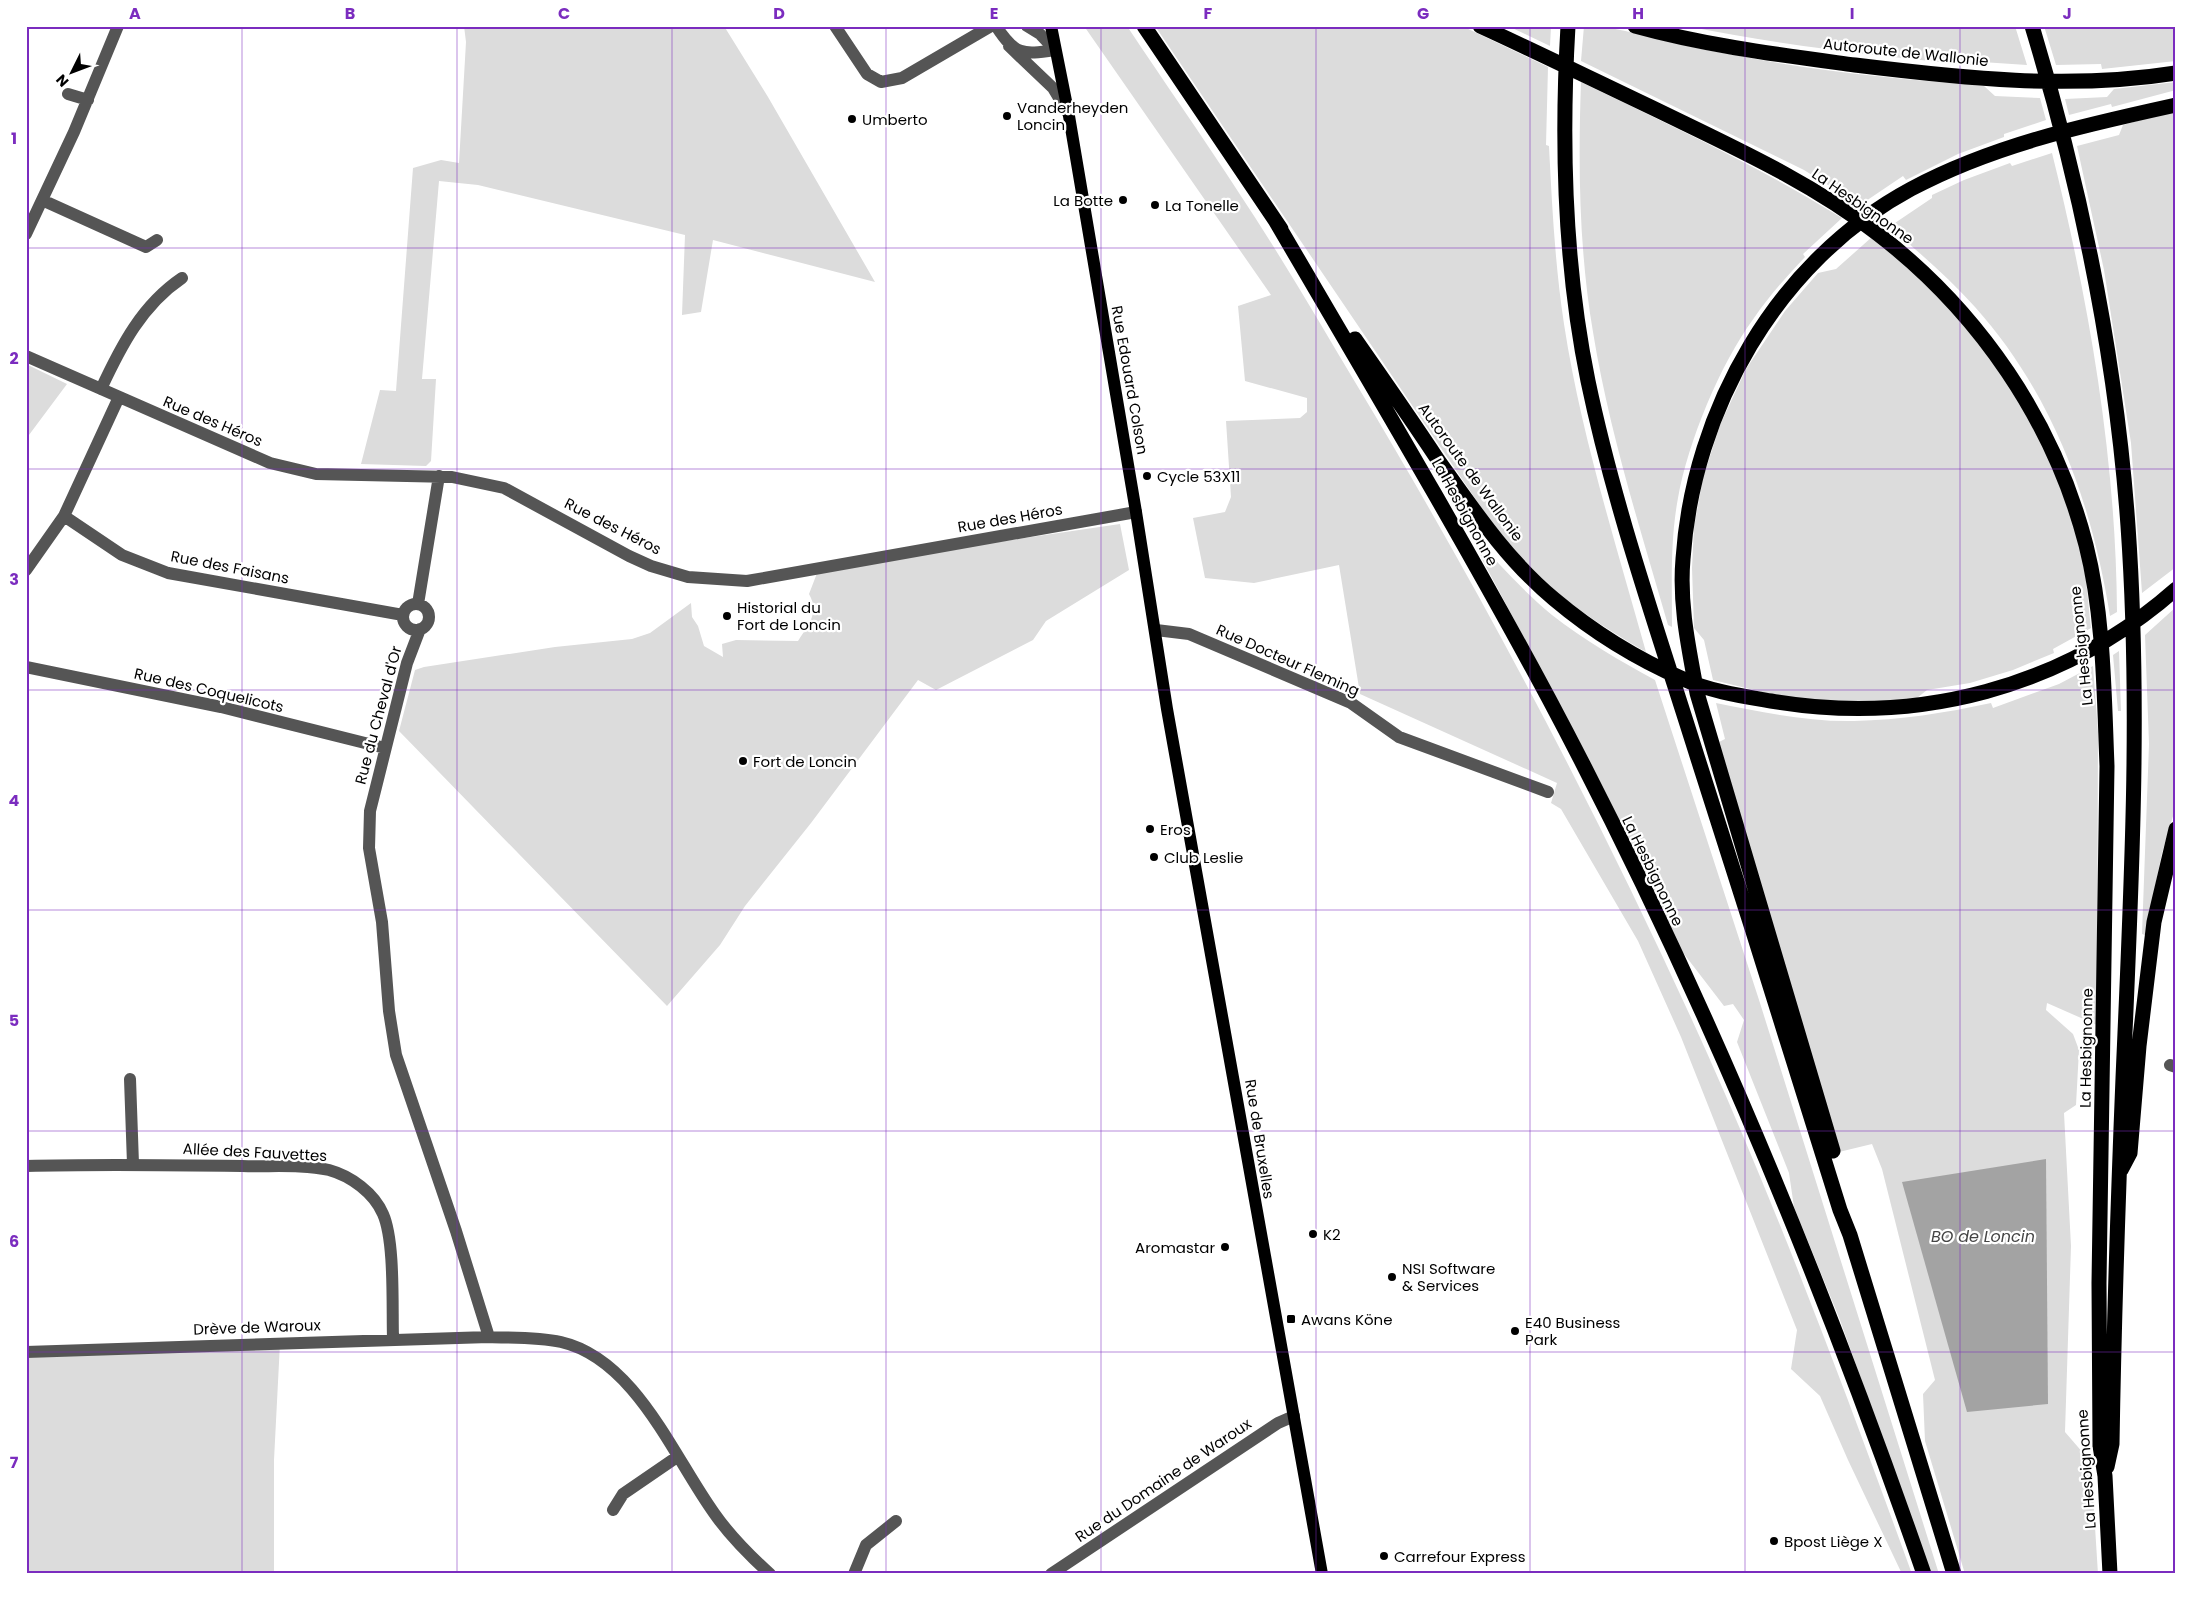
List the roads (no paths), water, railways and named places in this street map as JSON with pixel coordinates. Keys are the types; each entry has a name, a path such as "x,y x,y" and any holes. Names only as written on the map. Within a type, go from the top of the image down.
{"highway":[{"path":"1144,26 1275,220"},
{"name":"La Hesbignonne","path":"1480,26 1776,170 1830,201 1877,233 1923,271 1971,320 2014,380 2040,426 2065,481 2086,545 2097,612 2105,712 2107,766 2100,1446 2105,1476 2110,1574"},
{"path":"1568,26 1564,138 1567,218 1574,289 1588,380 1608,462 1653,619 1840,1210 1850,1235 1954,1574"},
{"name":"Autoroute de Wallonie","path":"1634,26 1701,42 1775,55 1993,79 2044,82 2101,80 2176,73"},
{"path":"2032,26 2054,97 2085,230 2114,399 2128,523 2134,646 2135,749 2119,1173 2112,1444 2105,1476"},
{"path":"1850,1235 1850,1210 1697,693 1682,598 1682,560 1688,514 1696,475 1709,432 1725,392 1749,346 1796,283 1865,220 1910,190 1956,167 2010,147 2114,118 2176,105"},
{"name":"Autoroute de Wallonie","path":"1275,220 1491,534 1528,575 1555,599 1628,651 1685,680 1785,703 1859,709 1895,708 1968,698 2059,666 2114,635 2172,592"},
{"name":"La Hesbignonne","path":"1275,220 1448,515 1550,702 1640,882 1716,1044 1785,1206 1840,1344 1924,1574"},
{"path":"2119,1173 2130,1153 2139,1046 2154,922 2176,830"}],"main road":[{"path":"1051,26 1055,50"},
{"name":"Rue Edouard Colson","path":"1055,50 1069,116 1156,630 1167,709"},
{"name":"Rue de Bruxelles","path":"1167,709 1206,920 1257,1220 1322,1574"}],"street":[{"path":"26,234 88,100 118,26"},
{"path":"835,26 866,74 881,82 902,78 991,26"},
{"path":"996,26 1009,46 1053,88 1069,116"},
{"path":"1027,26 1040,34 1055,50"},
{"path":"1009,46 1030,54 1055,50"},
{"path":"68,94 88,100"},
{"path":"42,200 146,247 157,240"},
{"path":"101,389 131,332 145,311 157,297 182,278"},
{"name":"Rue des Héros","path":"26,356 270,463 316,474 439,476 504,488 644,563 688,578 747,581 1136,512"},
{"path":"26,570 64,516 119,398"},
{"path":"418,604 439,476"},
{"name":"Rue des Faisans","path":"64,516 122,555 168,573 403,615"},
{"path":"418,604 425,608 429,616 426,625 414,630 408,627 403,615 408,607 418,604"},
{"name":"Rue du Cheval d'Or","path":"420,629 407,663 370,811 369,848 382,922 388,1010 396,1055 456,1230 489,1337"},
{"name":"Rue Docteur Fleming","path":"1156,630 1189,634 1351,703 1399,737 1548,792"},
{"name":"Rue des Coquelicots","path":"26,667 221,707 385,748"},
{"path":"130,1079 133,1164"},
{"name":"Allée des Fauvettes","path":"26,1166 133,1164 307,1168 329,1170 356,1182 370,1195 383,1214 389,1235 394,1338"},
{"path":"489,1337 561,1342 600,1359 632,1388 732,1538 770,1574"},
{"name":"Drève de Waroux","path":"26,1352 394,1338 489,1337"},
{"name":"Rue du Domaine de Waroux","path":"1051,1574 1278,1423 1294,1416"},
{"path":"613,1510 623,1494 678,1457"},
{"path":"854,1574 866,1545 896,1521"}],"water":[{"name":"BO de Loncin","path":"2046,1159 2048,1404 1967,1412 1902,1182"}],"place":[{"name":"Vanderheyden Loncin","path":"1007,116"},
{"name":"Umberto","path":"852,119"},
{"name":"La Botte","path":"1123,200"},
{"name":"La Tonelle","path":"1155,205"},
{"name":"Cycle 53X11","path":"1147,476"},
{"name":"Historial du Fort de Loncin","path":"727,616"},
{"name":"Fort de Loncin","path":"743,761"},
{"name":"Eros","path":"1150,829"},
{"name":"Club Leslie","path":"1154,857"},
{"name":"K2","path":"1313,1234"},
{"name":"Aromastar","path":"1225,1247"},
{"name":"NSI Software & Services","path":"1392,1277"},
{"name":"Awans Köne","path":"1291,1319"},
{"name":"E40 Business Park","path":"1515,1331"},
{"name":"Bpost Liège X","path":"1774,1541"},
{"name":"Carrefour Express","path":"1384,1556"}]}
